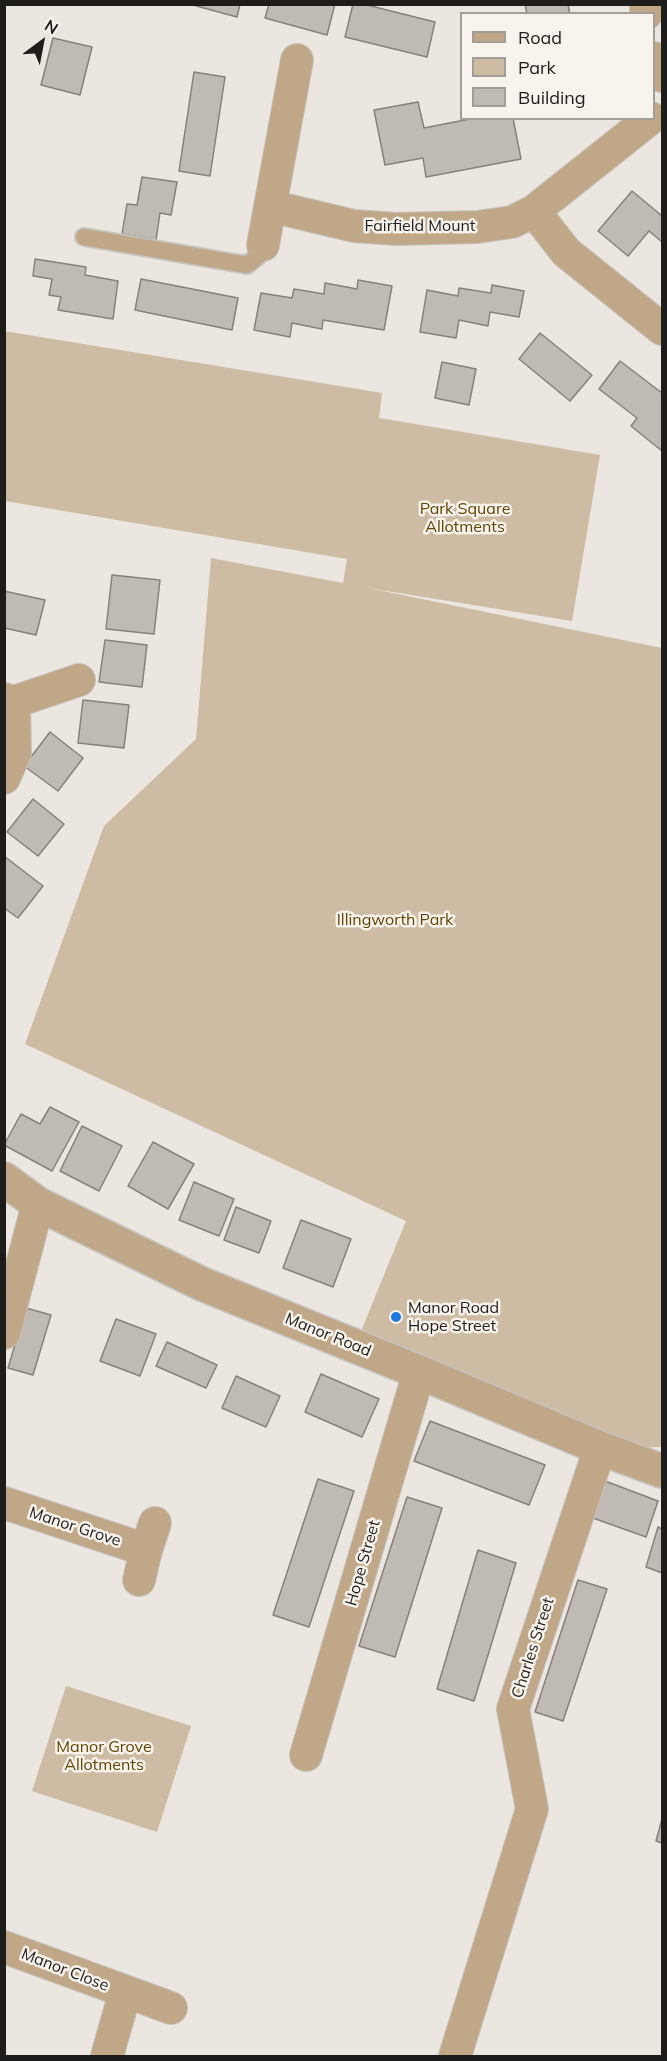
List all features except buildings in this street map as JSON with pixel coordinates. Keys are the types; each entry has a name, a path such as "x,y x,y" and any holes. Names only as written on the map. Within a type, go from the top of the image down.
{"street":[{"path":"263,245 297,60"},
{"name":"Fairfield Mount","path":"270,206 354,226 396,229 477,227 512,222 534,211 649,120"},
{"path":"534,211 566,252 663,329"},
{"path":"4,778 15,753 9,700 79,680"},
{"name":"Manor Road","path":"4,1179 38,1204 202,1284 419,1372 600,1449 663,1471"},
{"path":"4,1333 38,1204"},
{"name":"Hope Street","path":"306,1755 419,1372"},
{"name":"Charles Street","path":"455,2056 532,1809 513,1709 600,1449"},
{"name":"Manor Grove","path":"4,1503 147,1551"},
{"name":"Manor Close","path":"4,1947 171,2008"},
{"name":"Manor Close","path":"107,2056 125,1993"}],"lane":[{"path":"84,237 247,266 258,256 263,245"}],"green space":[{"name":"Illingworth Park","path":"4,331 382,393 379,418 600,455 572,621 368,588 662,648 662,1447 600,1448 355,1346 406,1221 25,1044 104,826 196,739 211,558 343,583 347,559 5,501"},
{"name":"Manor Grove Allotments","path":"66,1686 191,1726 157,1832 32,1791"}],"place":[{"name":"Manor Road Hope Street","path":"396,1317"}],"park label":[{"name":"Park Square Allotments","path":"465,518"}]}
